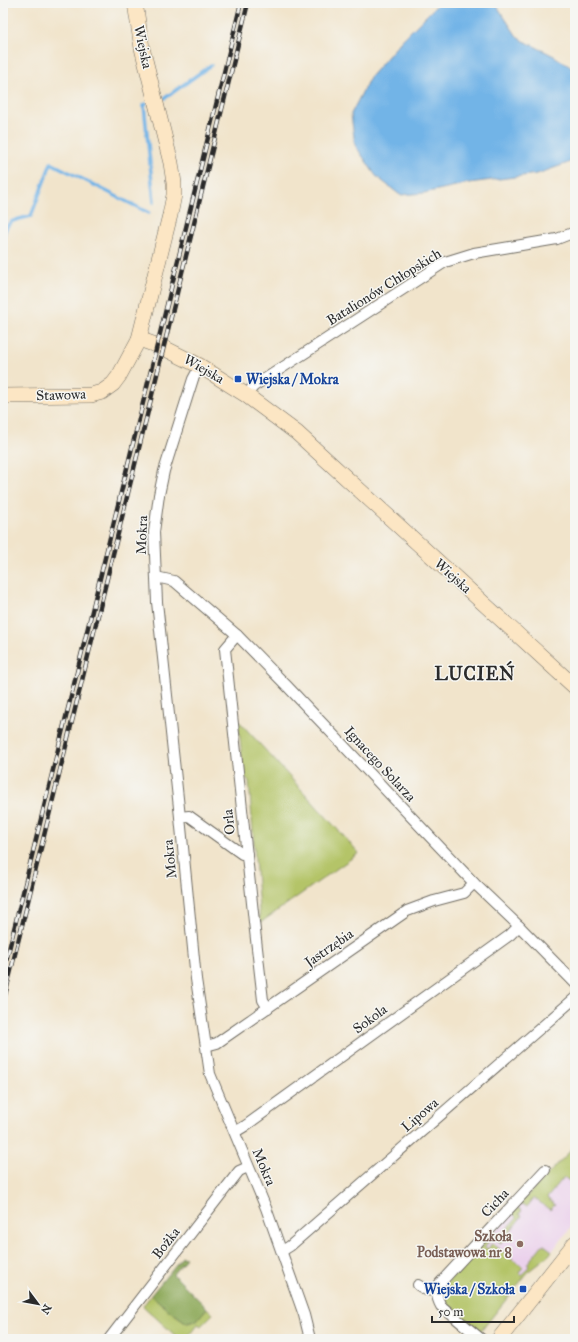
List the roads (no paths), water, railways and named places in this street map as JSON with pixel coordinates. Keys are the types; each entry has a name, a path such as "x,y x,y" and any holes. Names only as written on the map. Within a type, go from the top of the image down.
{"street":[{"name":"Wiejska","path":"135,3 138,31 171,163 174,183 172,207 139,339 164,348 200,366 246,395 297,433 575,687"},
{"name":"Batalionów Chłopskich","path":"246,395 254,386 445,262 474,253 557,239 575,232"},
{"name":"Stawowa","path":"3,396 84,395 102,392 108,389 119,376 139,339"},
{"name":"Mokra","path":"200,366 193,379 161,483 154,532 157,602 196,979 210,1074 282,1250 304,1315 310,1339"},
{"name":"Ignacego Solarza","path":"156,577 174,581 237,635 474,884 520,926 575,983"},
{"name":"Orla","path":"237,635 226,649 246,854 263,1000 268,1008"},
{"path":"180,817 189,816 242,854 246,854"},
{"name":"Jastrzębia","path":"206,1046 217,1043 407,911 434,901 464,893 474,884"},
{"name":"Sokola","path":"235,1132 252,1122 498,944 520,926"},
{"name":"Lipowa","path":"282,1250 290,1246 575,998"},
{"name":"Bożka","path":"109,1339 239,1171 248,1167"},
{"name":"Cicha","path":"436,1291 440,1283 545,1170"},
{"path":"499,1339 575,1243"},
{"path":"418,1285 426,1290 436,1291 440,1306 481,1339"}],"water":[{"path":"439,3 495,3 518,38 554,56 575,70 575,158 568,163 537,174 469,183 424,193 400,195 376,176 355,145 351,114 370,77 403,39"}],"waterway":[{"path":"165,98 211,65"},
{"path":"146,104 144,105 154,202"},
{"path":"3,238 7,227 12,221 31,216 51,163 149,213"}],"railway":[{"path":"3,974 241,3"},
{"path":"3,1003 248,3"}],"place":[{"name":"Wiejska / Mokra","path":"238,379"},
{"name":"Szkoła Podstawowa nr 8","path":"520,1244"},
{"name":"Wiejska / Szkoła","path":"523,1289"}],"district":[{"name":"LUCIEŃ","path":"475,674"}]}
